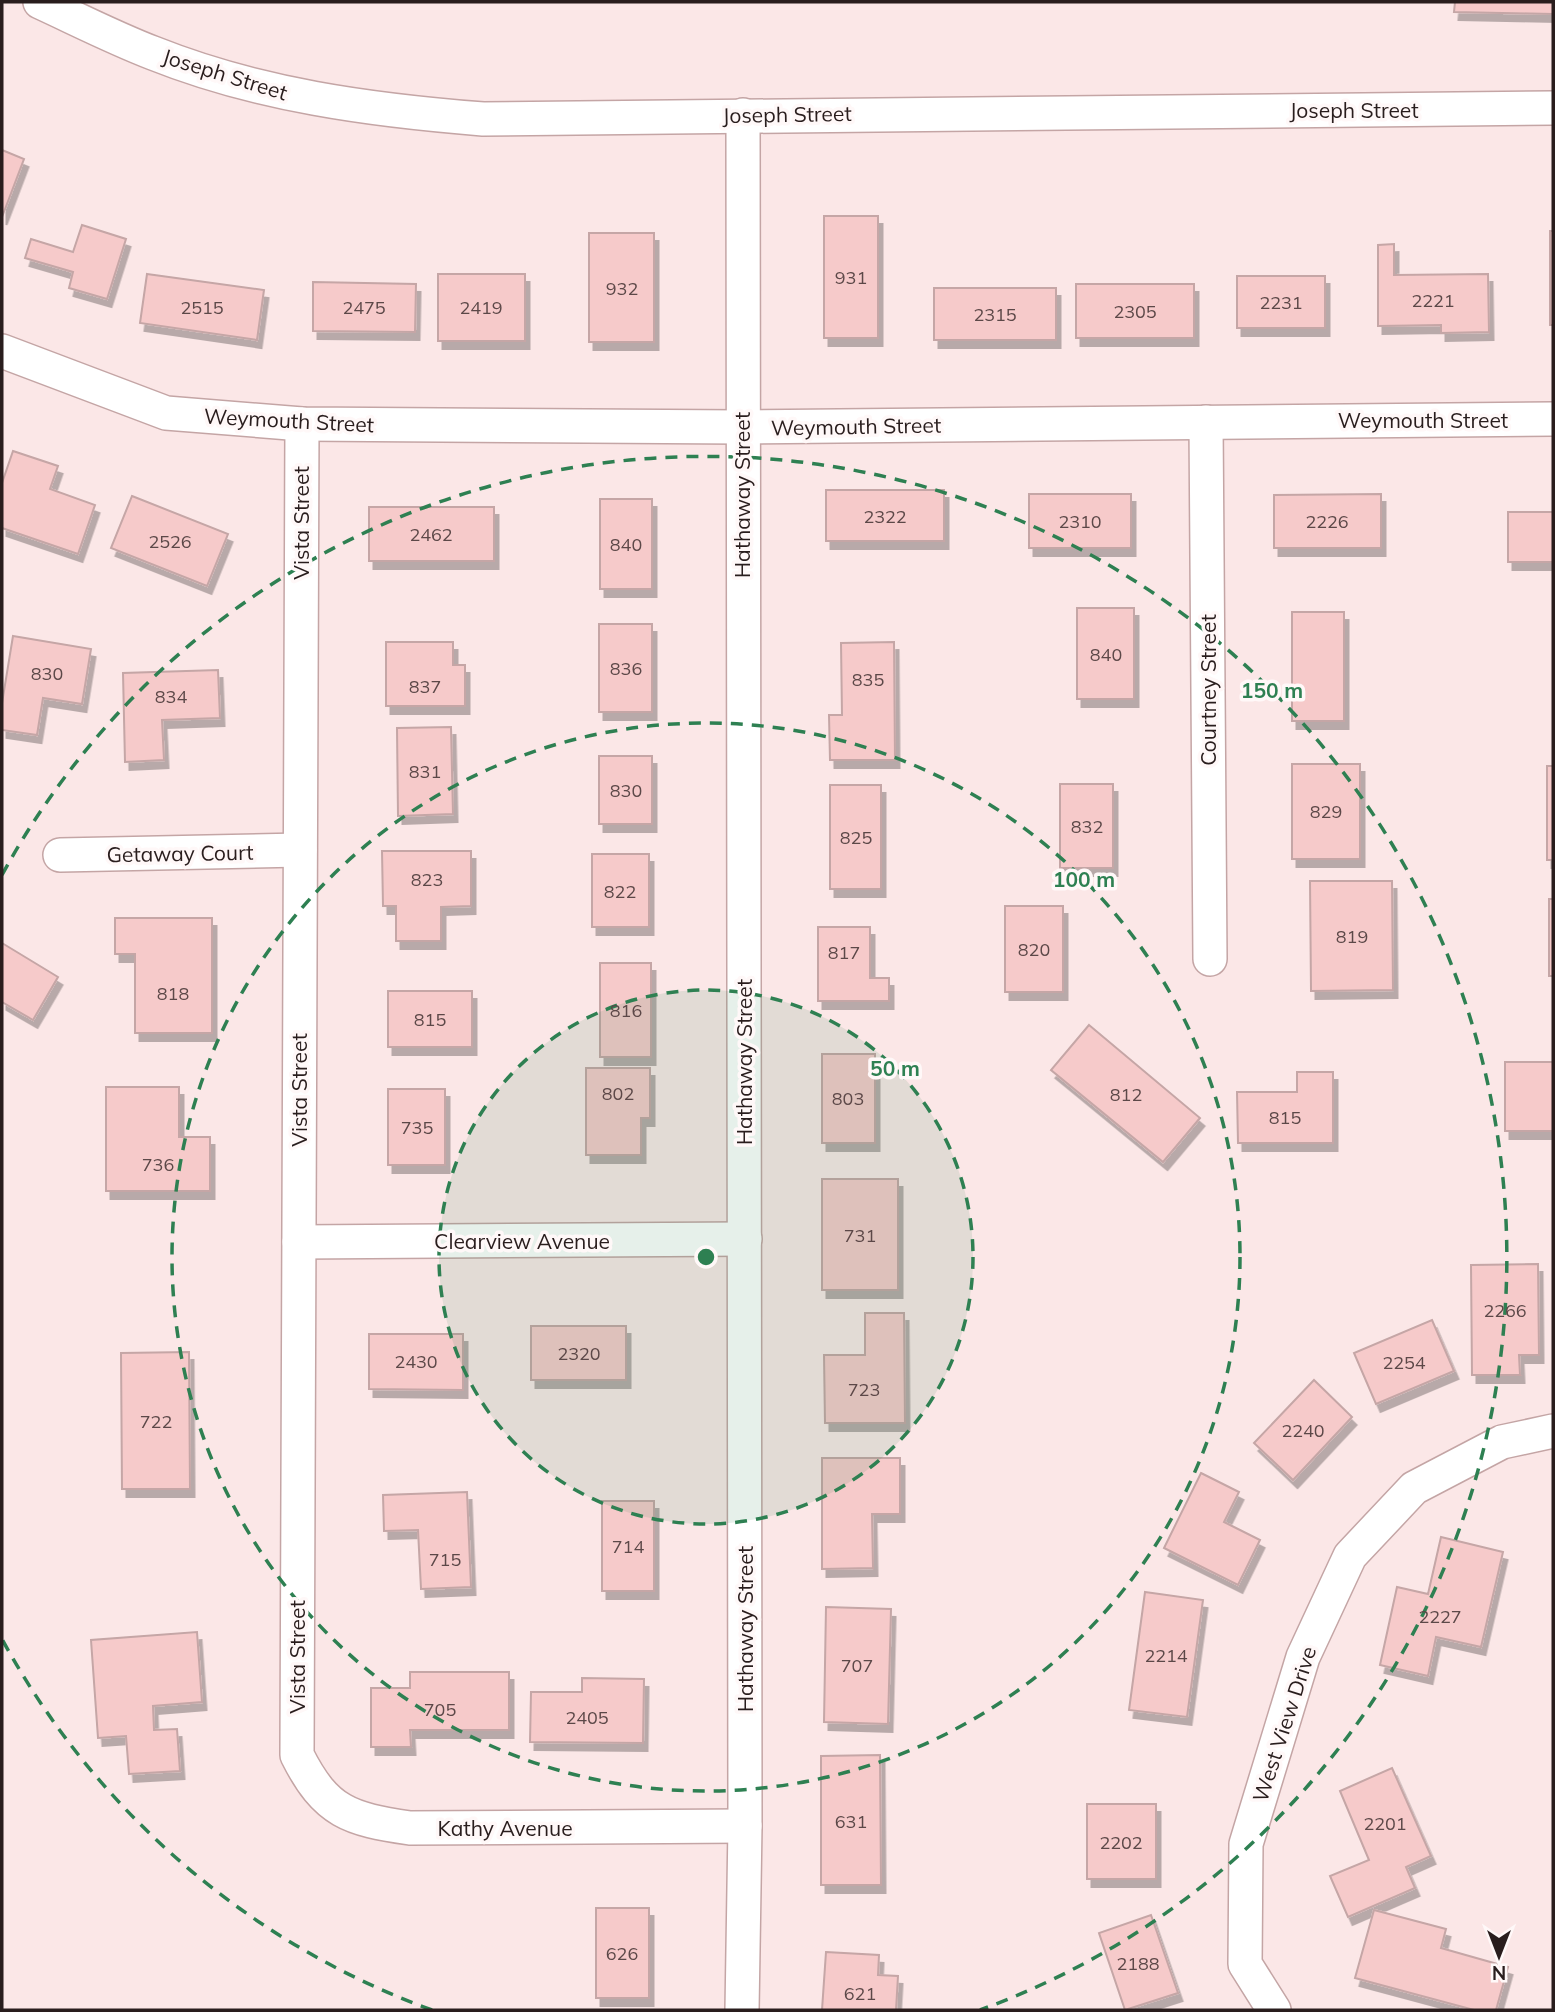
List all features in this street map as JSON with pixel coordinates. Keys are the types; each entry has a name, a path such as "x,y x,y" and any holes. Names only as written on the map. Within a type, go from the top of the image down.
{"street":[{"name":"Joseph Street","path":"40,2 152,53 216,75 294,96 406,113 483,119 743,114 1553,108"},
{"name":"Hathaway Street","path":"742,2010 745,1826 743,114"},
{"name":"Weymouth Street","path":"2,351 166,413 302,424 742,427 1553,419"},
{"name":"Courtney Street","path":"1206,422 1210,959"},
{"name":"Vista Street","path":"297,1755 302,424"},
{"name":"Getaway Court","path":"60,855 300,850"},
{"name":"Clearview Avenue","path":"299,1242 744,1240"},
{"name":"West View Drive","path":"1274,2010 1245,1964 1246,1844 1303,1657 1350,1556 1413,1488 1502,1442 1553,1431"},
{"name":"Kathy Avenue","path":"297,1755 309,1780 337,1808 362,1821 410,1828 745,1826"}],"building":[{"path":"1455,2 1553,2 1553,14 1454,12"},
{"path":"2,150 24,159 2,217"},
{"path":"824,216 878,216 878,338 824,338"},
{"path":"82,225 126,239 107,299 69,288 73,272 25,258 31,239 73,252"},
{"path":"1550,231 1553,231 1553,325 1550,325"},
{"path":"589,233 654,233 654,342 589,342"},
{"path":"1394,244 1394,275 1488,274 1489,332 1441,333 1441,325 1378,326 1378,245"},
{"path":"147,274 264,290 257,340 140,323"},
{"path":"438,274 525,274 525,341 438,341"},
{"path":"1237,276 1325,276 1325,328 1237,328"},
{"path":"313,282 416,284 415,332 313,331"},
{"path":"1076,284 1194,284 1194,338 1076,338"},
{"path":"934,288 1056,288 1056,340 934,340"},
{"path":"13,451 58,466 50,489 95,505 78,554 2,528 2,483"},
{"path":"826,490 944,490 944,541 826,541"},
{"path":"1029,494 1131,494 1131,548 1029,548"},
{"path":"1381,494 1381,548 1274,548 1274,495"},
{"path":"132,496 228,534 207,586 111,548"},
{"path":"600,499 652,499 652,589 600,589"},
{"path":"369,507 494,507 494,561 369,561"},
{"path":"1508,512 1553,512 1553,562 1508,562"},
{"path":"1077,608 1134,608 1134,699 1077,699"},
{"path":"1292,612 1344,612 1344,721 1292,721"},
{"path":"599,624 652,624 652,712 599,712"},
{"path":"13,636 91,649 82,704 43,698 37,735 2,730 2,703"},
{"path":"386,642 453,642 453,665 465,665 465,706 386,706"},
{"path":"894,642 895,760 830,760 829,715 842,715 841,643"},
{"path":"218,670 220,718 162,720 164,760 125,762 123,673"},
{"path":"451,727 453,814 398,816 397,728"},
{"path":"599,756 652,756 652,824 599,824"},
{"path":"1292,764 1360,764 1360,859 1292,859"},
{"path":"1547,766 1553,766 1553,860 1547,860"},
{"path":"1060,784 1113,784 1113,868 1060,868"},
{"path":"830,785 881,785 881,889 830,889"},
{"path":"382,851 471,851 471,906 441,907 441,941 396,941 396,906 383,906"},
{"path":"592,854 649,854 649,927 592,927"},
{"path":"1310,881 1392,881 1393,990 1311,991"},
{"path":"1549,899 1553,899 1553,976 1549,976"},
{"path":"1005,906 1063,906 1063,992 1005,992"},
{"path":"115,918 212,918 212,1033 135,1033 135,954 115,954"},
{"path":"818,927 870,927 870,978 889,978 889,1001 818,1001"},
{"path":"2,943 58,977 33,1020 2,1002"},
{"path":"600,963 651,963 651,1057 600,1057"},
{"path":"388,991 472,991 472,1047 388,1047"},
{"path":"1089,1025 1200,1118 1163,1162 1051,1070"},
{"path":"822,1054 875,1054 875,1143 822,1143"},
{"path":"1505,1062 1553,1062 1553,1131 1505,1131"},
{"path":"586,1068 650,1068 650,1118 641,1118 641,1155 586,1155"},
{"path":"1297,1072 1333,1072 1333,1143 1238,1143 1237,1092 1297,1092"},
{"path":"106,1087 179,1087 179,1137 210,1137 210,1191 106,1191"},
{"path":"388,1089 445,1089 445,1165 388,1165"},
{"path":"822,1179 898,1179 898,1290 822,1290"},
{"path":"1538,1264 1539,1355 1519,1355 1520,1375 1472,1375 1471,1265"},
{"path":"865,1313 904,1313 905,1423 825,1423 824,1355 865,1355"},
{"path":"1432,1320 1454,1371 1376,1404 1354,1353"},
{"path":"531,1326 626,1326 626,1380 531,1380"},
{"path":"369,1334 463,1334 463,1390 369,1389"},
{"path":"189,1352 190,1489 122,1489 121,1353"},
{"path":"1314,1380 1352,1417 1293,1480 1254,1443"},
{"path":"822,1458 900,1458 900,1514 872,1514 873,1568 822,1569"},
{"path":"1201,1473 1239,1492 1224,1522 1260,1540 1238,1585 1164,1548"},
{"path":"467,1492 471,1587 421,1589 418,1530 384,1531 383,1495"},
{"path":"602,1501 654,1501 654,1591 602,1591"},
{"path":"1441,1537 1503,1552 1481,1647 1436,1637 1428,1676 1380,1665 1397,1587 1428,1594"},
{"path":"1145,1592 1203,1600 1187,1717 1129,1710"},
{"path":"826,1607 891,1609 888,1724 824,1722"},
{"path":"197,1632 202,1702 153,1706 154,1730 177,1729 180,1771 129,1774 126,1736 98,1738 91,1640"},
{"path":"410,1672 509,1672 509,1730 410,1730 411,1747 371,1747 371,1688 410,1688"},
{"path":"582,1678 644,1679 643,1743 530,1742 531,1692 582,1692"},
{"path":"880,1755 881,1885 821,1885 821,1756"},
{"path":"1392,1768 1431,1856 1406,1867 1415,1888 1348,1917 1330,1876 1369,1860 1340,1791"},
{"path":"1087,1804 1156,1804 1156,1879 1087,1879"},
{"path":"596,1908 649,1908 649,1998 596,1998"},
{"path":"1374,1910 1446,1929 1441,1948 1508,1967 1496,2010 1474,2010 1355,1978"},
{"path":"1151,1915 1178,1993 1125,2010 1099,1933"},
{"path":"826,1952 879,1955 878,1975 898,1976 896,2010 822,2010"}]}
